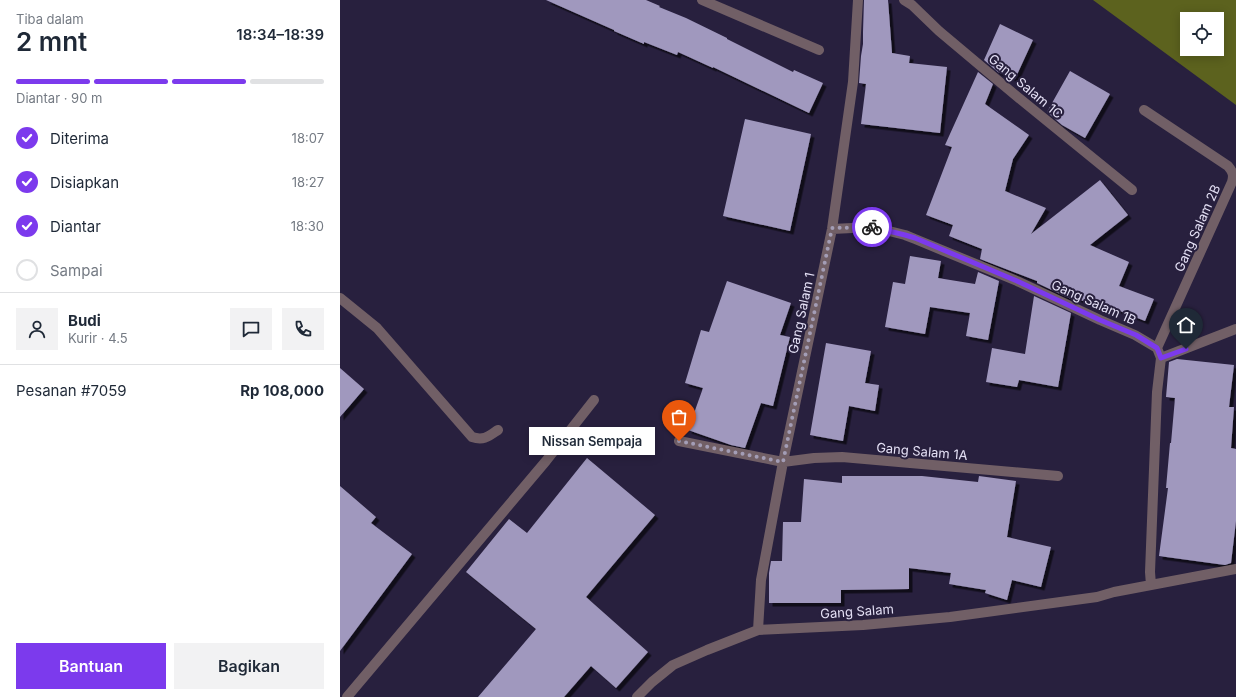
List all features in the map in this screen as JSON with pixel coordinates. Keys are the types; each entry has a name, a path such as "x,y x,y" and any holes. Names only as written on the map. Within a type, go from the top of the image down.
{"street":[{"path":"702,0 819,50"},
{"name":"Gang Salam 1","path":"758,630 761,580 783,462 832,228 853,82 858,0"},
{"name":"Gang Salam 1C","path":"904,0 912,5 939,31 1014,94 1132,190"},
{"name":"Gang Salam 2B","path":"1144,110 1228,166 1233,171 1232,182 1159,353"},
{"name":"Gang Salam 1B","path":"832,228 873,227 915,238 1017,281 1100,320 1136,335 1159,353"},
{"path":"340,298 377,328 472,437 478,439 486,438 498,430"},
{"path":"1236,329 1159,353 1150,572 1151,585 1236,569"},
{"path":"347,697 532,478 594,400"},
{"name":"Gang Salam 1A","path":"679,441 783,462 842,456 1058,476"},
{"name":"Gang Salam","path":"637,697 652,682 673,665 758,630 863,625 942,618 1097,597 1151,585"}],"green space":[{"path":"1093,0 1236,0 1236,105"}],"building":[{"path":"546,0 646,0 727,38 793,72 794,70 823,83 809,113 713,67 678,52 677,55 644,42 644,44"},
{"path":"864,0 888,0 892,53 910,56 909,63 947,67 940,133 861,124 866,84 859,83 863,44"},
{"path":"1000,24 1033,40 1015,79 998,72 984,60"},
{"path":"1070,71 1110,94 1085,138 1062,125 1047,112"},
{"path":"978,72 993,84 985,104 1029,135 1013,159 1005,191 1046,208 1031,234 1100,180 1128,215 1090,245 1129,262 1119,286 1154,299 1145,321 1110,307 1108,312 1074,297 1073,300 1037,283 1037,281 980,259 982,249 949,236 953,225 926,215 952,147 945,145"},
{"path":"745,119 811,134 790,231 723,216"},
{"path":"910,256 941,261 938,278 975,284 978,272 999,281 988,340 966,336 970,313 930,307 925,334 885,327 893,282 905,284"},
{"path":"727,281 791,303 780,335 790,337 773,406 761,403 745,448 731,445 688,430 703,388 685,383 701,330 709,332"},
{"path":"1034,296 1071,313 1058,387 1019,380 1017,387 986,382 992,348 1025,354"},
{"path":"826,343 871,351 865,383 879,385 875,411 849,406 843,441 810,435"},
{"path":"1177,359 1234,365 1229,407 1234,407 1231,448 1236,449 1236,521 1231,563 1225,565 1159,556 1168,488 1166,488 1175,398 1166,397 1169,362"},
{"path":"340,368 364,389 340,417"},
{"path":"587,458 655,515 586,597 648,652 616,688 591,666 564,697 478,697 536,629 466,572 509,519 527,533"},
{"path":"842,476 922,476 978,482 979,476 1016,481 1007,537 1051,547 1041,587 1012,580 1007,600 985,593 986,590 949,584 951,573 909,568 909,589 841,590 841,603 769,603 769,573 771,561 782,561 783,522 801,522 804,479 842,483"},
{"path":"340,486 376,517 371,523 412,554 340,651"}],"way so far":[{"path":"679,441 783,462 832,228 872,227"}],"place":[{"name":"Nissan Sempaja","path":"679,441"}],"route":[{"path":"872,227 915,238 1017,281 1100,320 1136,335 1157,348 1161,358 1186,349"}]}
